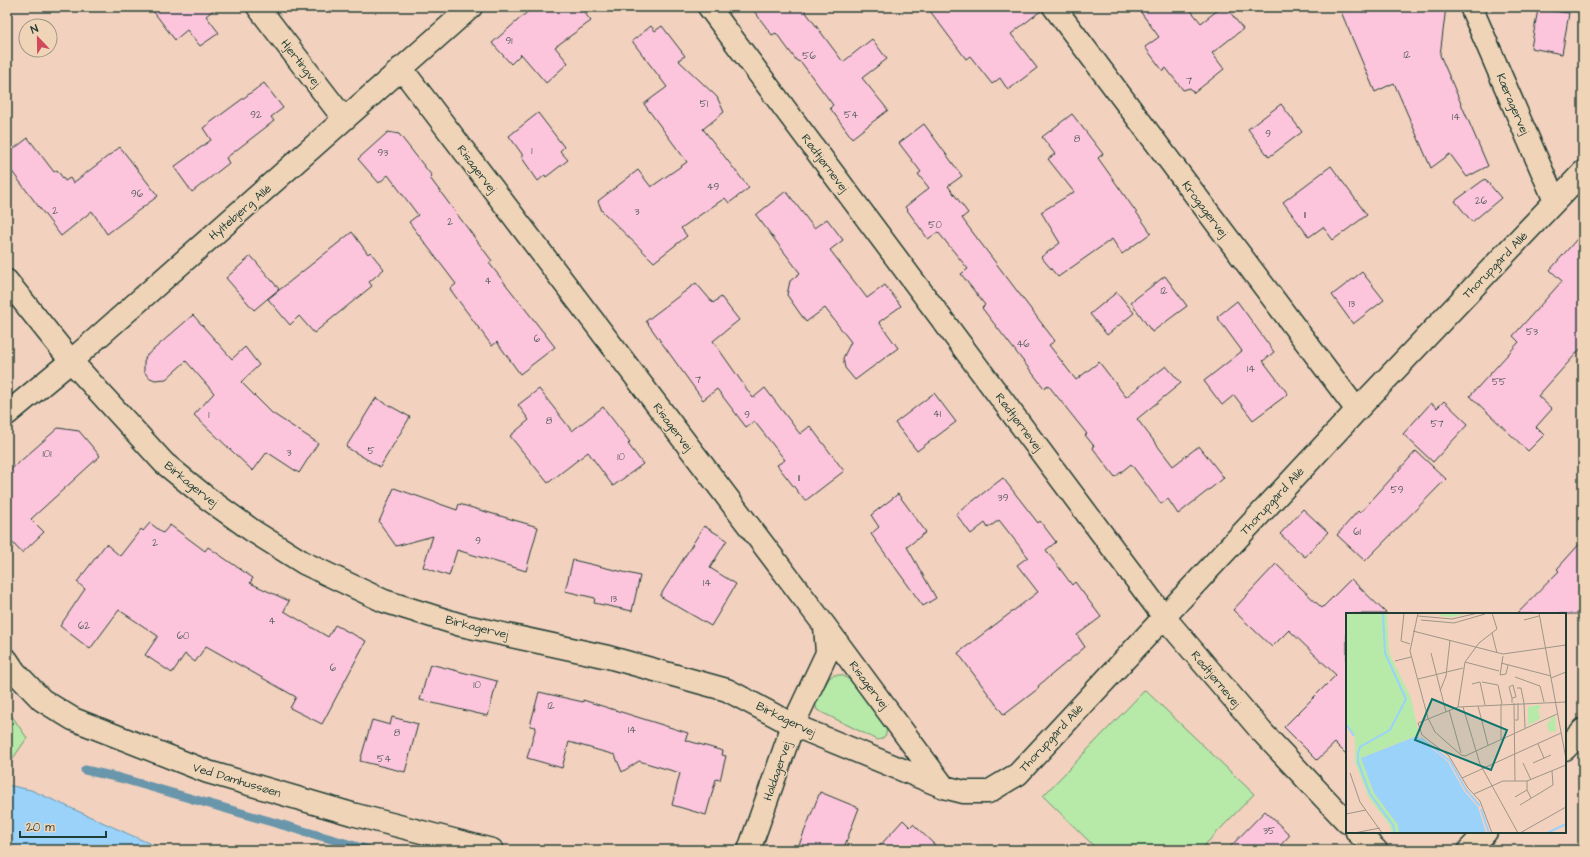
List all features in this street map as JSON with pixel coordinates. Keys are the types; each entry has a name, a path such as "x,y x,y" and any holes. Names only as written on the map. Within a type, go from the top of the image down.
{"street":[{"name":"Hjertingvej","path":"258,7 344,119"},
{"name":"Hyltebjerg Allé","path":"7,414 71,361 471,7"},
{"name":"Rødtjørnevej","path":"709,7 1164,617 1262,732 1346,821"},
{"name":"Krogagervej","path":"1054,7 1357,410"},
{"name":"Kæragervej","path":"1471,7 1555,201"},
{"name":"Risagervej","path":"401,68 825,626 944,787"},
{"name":"Thorupgård Allé","path":"944,787 964,792 988,792 1018,774 1357,410 1583,172"},
{"name":"Birkagervej","path":"7,281 71,361 164,463 253,531 304,563 384,601 461,625 608,657 727,690 793,725 944,787"},
{"name":"Haldagervej","path":"749,850 793,725 827,653 825,626"},
{"name":"Ved Damhussøen","path":"7,660 15,672 42,700 73,719 208,772 352,814 492,850"},
{"path":"1566,748 1583,730"},
{"path":"1358,833 1376,850"},
{"path":"1469,850 1485,833"}],"green space":[{"path":"834,675 842,675 851,681 885,726 885,737 878,740 817,710 815,703 830,677"},
{"path":"1145,690 1254,794 1200,850 1098,850 1043,796"},
{"path":"7,709 27,738 7,767"}],"water":[{"path":"7,785 31,790 164,850 7,850"}],"building":[{"path":"150,7 217,7 206,16 219,33 200,46 187,30 175,40"},
{"path":"533,7 580,7 591,21 555,47 568,63 546,83 521,54 511,64 492,43"},
{"path":"751,7 802,7 843,62 872,39 887,59 862,78 888,110 852,138 830,108 833,105 801,62 797,61 776,33 772,35"},
{"path":"927,7 1042,7 1042,10 1011,34 1037,68 1008,90 1000,78 992,84 970,56 966,59"},
{"path":"1137,7 1188,7 1201,23 1222,7 1226,7 1243,29 1212,53 1224,69 1194,93 1190,88 1183,90 1166,68 1163,71 1145,47 1159,37"},
{"path":"1339,7 1446,7 1440,55 1488,166 1467,177 1450,154 1431,168 1394,83 1375,92"},
{"path":"1538,9 1569,13 1562,54 1531,48"},
{"path":"651,26 655,31 662,26 685,56 678,60 717,97 724,112 703,129 749,188 729,203 725,198 681,228 687,236 654,262 602,211 598,201 638,170 651,187 687,162 644,104 667,87 632,41"},
{"path":"264,83 283,108 271,117 274,121 226,158 229,163 192,192 174,167 211,140 203,128"},
{"path":"1281,104 1302,132 1269,157 1248,129"},
{"path":"538,113 564,147 560,151 568,160 546,177 545,175 538,181 509,136"},
{"path":"1072,114 1103,154 1098,158 1151,233 1122,254 1112,239 1058,277 1041,257 1060,243 1041,212 1074,192 1048,159 1055,154 1042,137"},
{"path":"924,124 962,176 948,186 968,213 962,218 1055,341 1049,345 1076,380 1099,362 1126,397 1166,366 1181,383 1137,419 1173,466 1199,446 1224,478 1178,514 1168,499 1161,504 1131,464 1115,477 1092,447 1094,446 1085,435 1087,434 1048,385 1044,388 982,308 985,305 961,274 968,269 938,232 928,239 905,207 929,188 918,174 921,172 899,143"},
{"path":"388,132 399,134 432,176 430,178 492,261 489,263 555,347 520,374 497,342 492,346 450,289 456,284 409,222 418,215 388,175 379,183 358,159"},
{"path":"28,138 54,172 57,170 65,181 70,178 73,183 120,147 158,196 107,234 92,211 61,236 7,165 7,154"},
{"path":"1331,166 1367,215 1333,240 1323,227 1309,237 1283,202"},
{"path":"1485,179 1501,198 1472,222 1455,201"},
{"path":"786,191 814,228 827,219 843,240 830,250 867,298 885,285 901,306 879,322 898,348 855,380 845,368 843,358 851,342 825,308 806,322 787,295 790,281 800,273 756,215"},
{"path":"352,232 368,254 370,252 384,269 369,282 372,286 314,333 299,316 290,325 268,299"},
{"path":"1583,232 1583,346 1538,396 1552,409 1536,427 1544,435 1528,451 1470,396 1519,342 1513,336 1562,281 1550,270"},
{"path":"251,256 279,289 254,310 226,278"},
{"path":"1362,272 1384,300 1353,324 1332,295"},
{"path":"1165,276 1187,306 1152,332 1131,302"},
{"path":"696,283 713,303 721,297 739,320 713,341 753,398 765,388 800,434 810,426 844,471 805,501 777,465 785,460 754,421 746,427 717,389 703,400 646,321"},
{"path":"1117,292 1134,313 1107,335 1090,314"},
{"path":"1237,301 1274,352 1263,361 1288,394 1253,420 1234,395 1222,405 1204,381 1242,351 1217,317"},
{"path":"193,315 232,359 245,347 259,365 241,382 272,413 318,443 299,473 267,452 253,471 194,415 214,393 186,361 166,379 155,380 148,377 144,371 146,356"},
{"path":"539,389 572,431 603,407 630,442 628,444 643,464 613,486 588,452 548,483 510,436 529,420 518,405"},
{"path":"934,393 956,422 917,451 895,423"},
{"path":"376,398 410,417 380,467 346,447"},
{"path":"1444,401 1468,424 1433,462 1403,434 1431,403 1437,408"},
{"path":"58,428 79,431 100,456 31,519 44,532 22,553 9,539 7,540 7,473"},
{"path":"1416,451 1446,479 1365,561 1337,535 1358,511 1360,513"},
{"path":"1003,478 1038,523 1040,521 1056,542 1046,550 1072,585 1075,582 1101,617 1077,635 1085,647 1038,686 1039,688 1004,715 958,653 1038,592 1017,565 1028,557 999,520 988,528 985,523 971,534 956,514"},
{"path":"394,488 457,510 459,504 538,527 526,571 457,550 449,576 423,567 433,536 396,546 379,522"},
{"path":"898,494 926,532 907,547 936,598 923,606 871,534 879,527 871,515"},
{"path":"1303,509 1328,532 1305,557 1280,534"},
{"path":"150,523 163,533 170,525 205,551 208,547 253,578 250,583 289,601 284,611 328,637 335,625 366,641 322,724 290,708 296,697 206,646 195,662 185,654 172,673 145,655 158,636 119,610 90,649 60,626 85,589 77,582 106,544 120,556 141,529 143,531"},
{"path":"704,526 727,540 710,568 736,584 711,626 660,596"},
{"path":"1583,540 1583,614 1518,613 1559,571 1557,569"},
{"path":"573,560 640,576 632,611 594,603 595,598 565,591"},
{"path":"1276,564 1322,608 1351,579 1386,613 1346,613 1346,754 1335,743 1317,760 1284,727 1336,675 1289,630 1272,647 1233,610"},
{"path":"430,664 497,681 488,716 420,700"},
{"path":"539,692 583,702 583,700 688,733 685,740 723,751 722,755 726,756 720,780 716,779 706,815 672,805 680,773 639,761 622,772 615,755 569,742 562,768 527,758 536,727 530,726"},
{"path":"392,717 418,724 405,772 360,761 372,720 390,725"},
{"path":"820,792 859,808 843,850 797,850"},
{"path":"1265,811 1290,835 1276,850 1227,850"},
{"path":"903,820 910,827 913,824 940,850 876,850"}],"waterway":[{"path":"85,770 120,778 369,850"}]}
